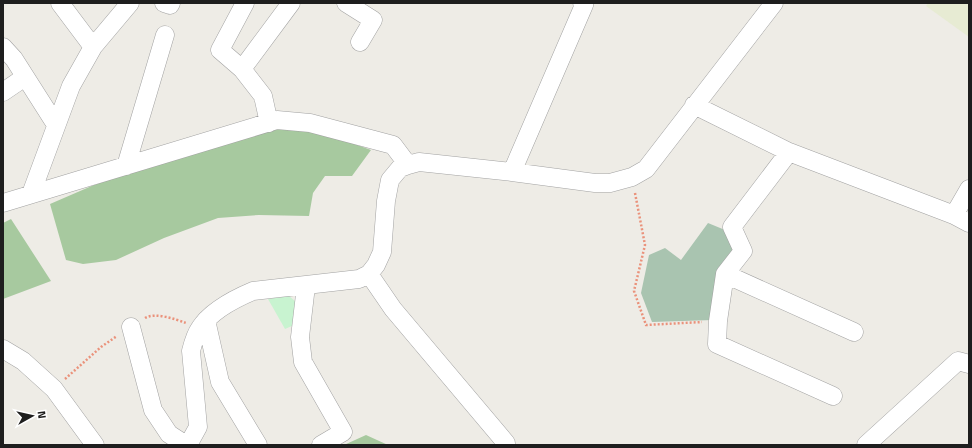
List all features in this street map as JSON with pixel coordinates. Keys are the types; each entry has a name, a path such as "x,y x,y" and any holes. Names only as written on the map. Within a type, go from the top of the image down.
{"street":[{"path":"60,3 93,47"},
{"path":"31,194 71,86 93,47 130,3"},
{"path":"164,3 170,5 171,3"},
{"path":"245,3 220,50 242,69 263,96 269,123"},
{"path":"242,69 291,3"},
{"path":"346,3 373,20 360,42"},
{"path":"131,327 153,410 169,434 187,445 198,427 191,351 193,341 199,328 206,320 234,300 253,292 360,279 369,274 376,265 382,252 386,201 390,180 400,168 419,162 595,183 610,183 632,177 646,168 774,3"},
{"path":"512,172 584,4"},
{"path":"126,166 165,35"},
{"path":"3,47 14,59 56,125"},
{"path":"3,92 25,77"},
{"path":"694,105 789,152 962,219 969,189"},
{"path":"3,203 277,120 310,122 392,145 408,165"},
{"path":"789,152 732,227 743,251 725,274 718,321 717,344 833,396"},
{"path":"369,274 393,309 506,442 506,445"},
{"path":"725,274 854,332"},
{"path":"306,286 300,337 303,362 343,432 321,445"},
{"path":"206,320 220,382 258,445"},
{"path":"3,349 23,361 54,389 95,445"},
{"path":"866,445 958,361 969,364"}],"path":[{"path":"632,177 644,245 634,292 646,326 718,321"}],"green space":[{"path":"928,3 969,3 969,37 926,6"},
{"path":"300,124 371,150 352,176 325,176 313,193 309,216 259,215 218,218 164,238 116,260 83,264 66,260 50,204 94,185 252,128"},
{"path":"11,219 51,281 3,299 3,223"},
{"path":"708,223 725,230 735,250 713,320 652,322 641,293 649,255 665,248 681,260"},
{"path":"289,296 296,302 294,325 285,329 268,299"},
{"path":"366,435 388,445 344,445"}]}
